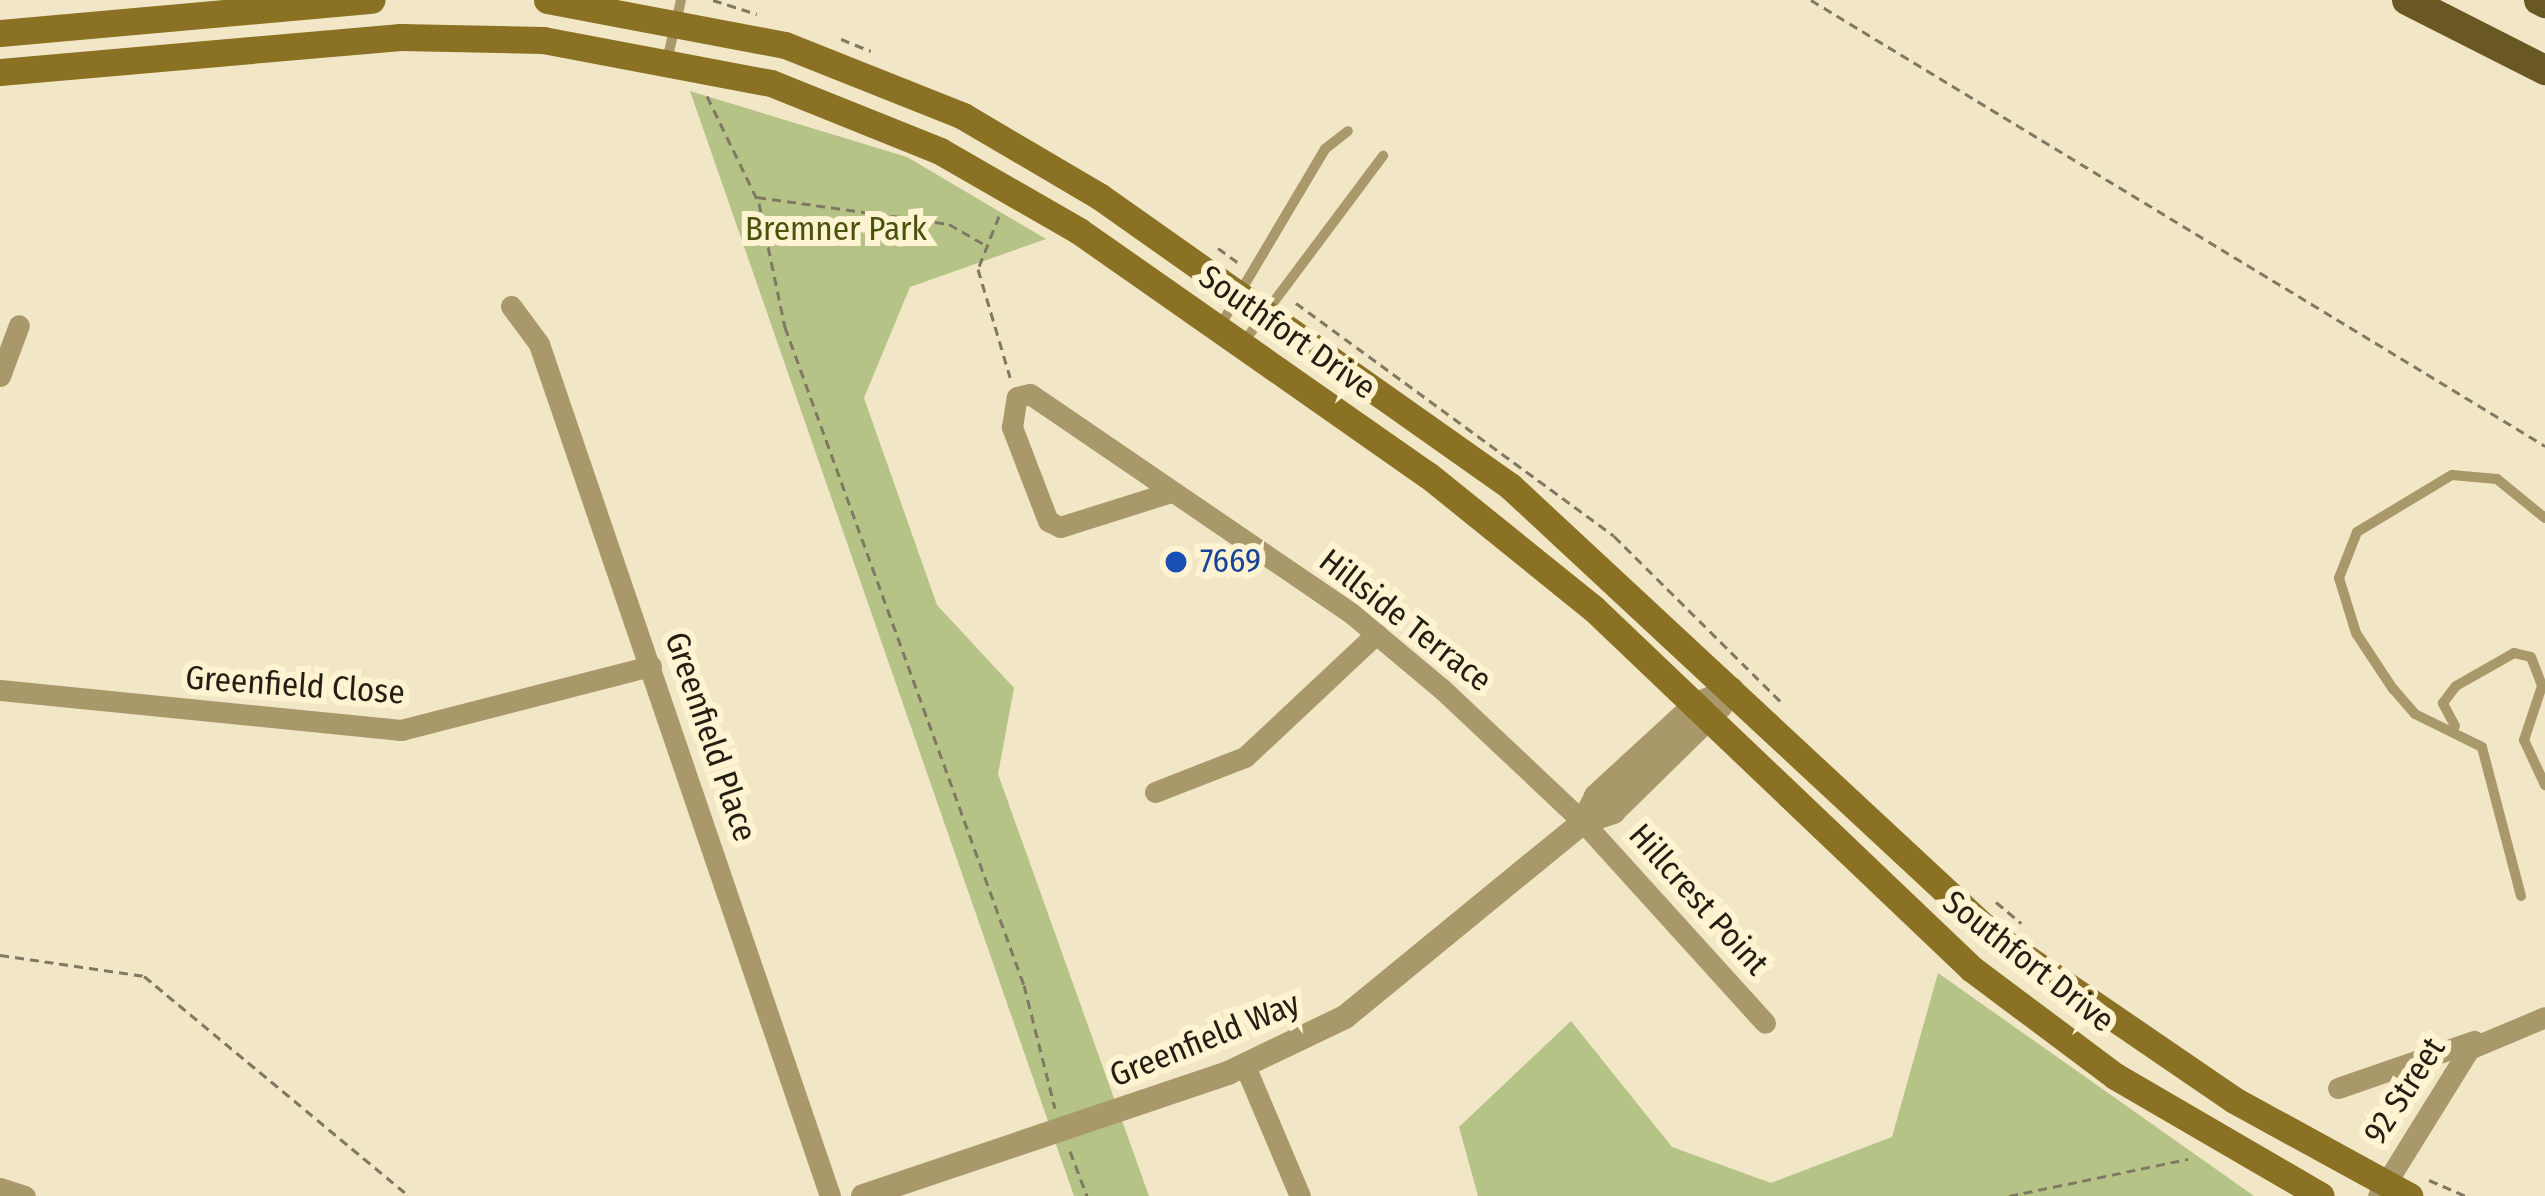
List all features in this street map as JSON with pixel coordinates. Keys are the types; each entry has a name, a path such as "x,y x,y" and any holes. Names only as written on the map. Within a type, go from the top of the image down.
{"main road":[{"path":"0,33 372,0"},
{"name":"Southfort Drive","path":"547,0 679,8 962,116 1251,301 1510,486 1993,935 2197,1077 2391,1192"},
{"path":"2407,0 2545,70"},
{"name":"Southfort Drive","path":"0,72 400,37 668,56 855,112 940,152 1230,337 1496,527 1972,969 2115,1076 2321,1196"}],"street":[{"name":"Greenfield Place","path":"512,306 538,344 830,1196"},
{"path":"0,376 19,326"},
{"name":"Hillside Terrace","path":"1017,397 1030,394 1376,634 1583,822"},
{"path":"1017,397 1012,427 1048,521 1060,527 1171,491"},
{"path":"1155,792 1245,757 1376,634"},
{"name":"Greenfield Close","path":"0,690 401,730 651,666"},
{"name":"Greenfield Way","path":"863,1196 1245,1066 1402,980 1583,822 1596,796 1732,689"},
{"name":"Hillcrest Point","path":"1583,822 1765,1023"},
{"name":"92 Street","path":"2338,1088 2545,1016"},
{"name":"92 Street","path":"2391,1192 2447,1078 2497,1033"},
{"path":"1245,1066 1300,1196"},
{"path":"0,1188 25,1196"}],"lane":[{"path":"668,56 679,8"},
{"path":"1230,337 1325,149 1348,131"},
{"path":"1230,337 1251,301 1383,157"},
{"path":"2455,726 2415,714 2371,660 2344,607 2345,546 2452,475 2497,479 2545,518"},
{"path":"2522,896 2488,760 2455,726 2443,703 2456,686 2514,653 2531,657 2542,686 2524,740 2545,784"}],"path":[{"path":"1811,0 2545,446"},
{"path":"706,94 755,197 785,327 1024,985 1063,1129 1087,1196"},
{"path":"755,197 949,224 983,244"},
{"path":"1000,215 983,244 980,280 1017,397"},
{"path":"0,955 144,976 409,1196"},
{"path":"2009,1196 2188,1160"}],"green space":[{"name":"Bremner Park","path":"690,91 907,157 1046,239 910,287 864,398 937,605 1014,688 998,774 1149,1196 1074,1196"},
{"path":"1938,973 2254,1196 1478,1196 1459,1127 1571,1021 1672,1147 1771,1183 1892,1137"}],"place":[{"name":"7669","path":"1176,562"}]}
